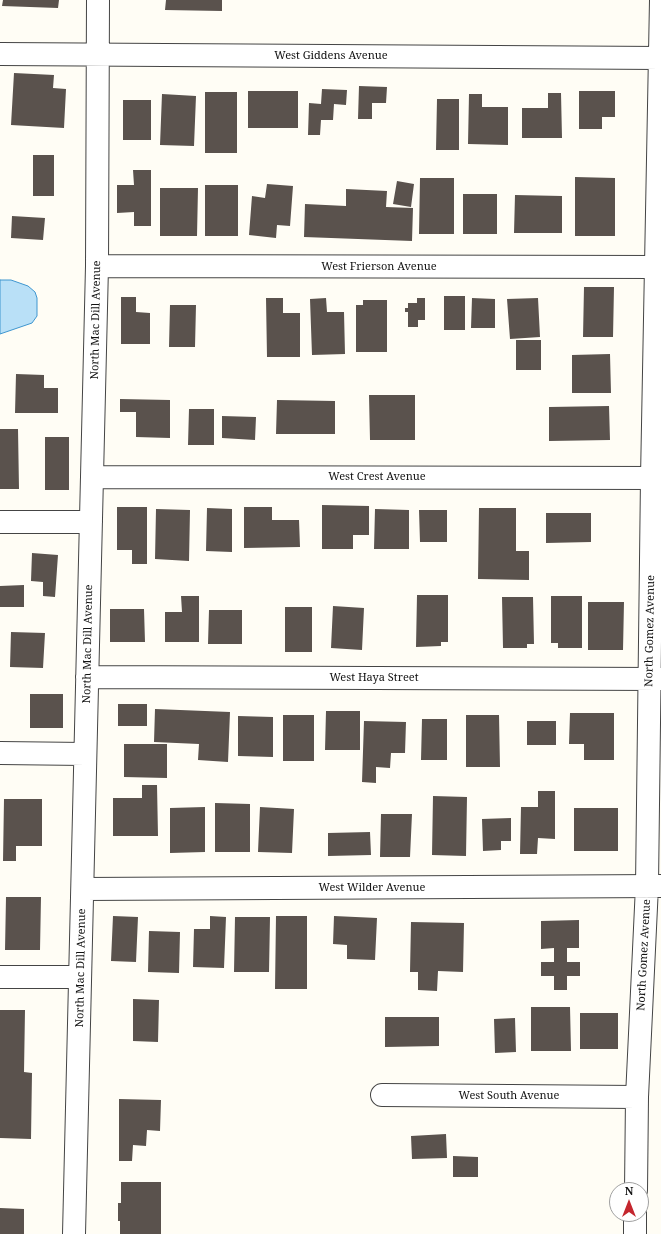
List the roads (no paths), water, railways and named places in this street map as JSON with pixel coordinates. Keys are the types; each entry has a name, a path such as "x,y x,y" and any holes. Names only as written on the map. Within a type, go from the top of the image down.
{"street":[{"name":"North Mac Dill Avenue","path":"74,1234 97,266 98,0"},
{"name":"North Gomez Avenue","path":"636,1182 637,1097 654,886 661,0"},
{"name":"West Giddens Avenue","path":"0,54 661,58"},
{"name":"West Frierson Avenue","path":"97,266 659,267"},
{"name":"West Crest Avenue","path":"92,477 657,478"},
{"path":"0,522 91,522"},
{"name":"West Haya Street","path":"87,676 655,679"},
{"path":"0,753 85,754"},
{"name":"West Wilder Avenue","path":"82,889 654,886"},
{"path":"0,977 80,977"},
{"name":"West South Avenue","path":"382,1095 637,1097"},
{"path":"635,1222 635,1234"}],"water":[{"path":"0,280 11,280 28,286 35,292 37,298 37,316 32,323 0,334"}]}
